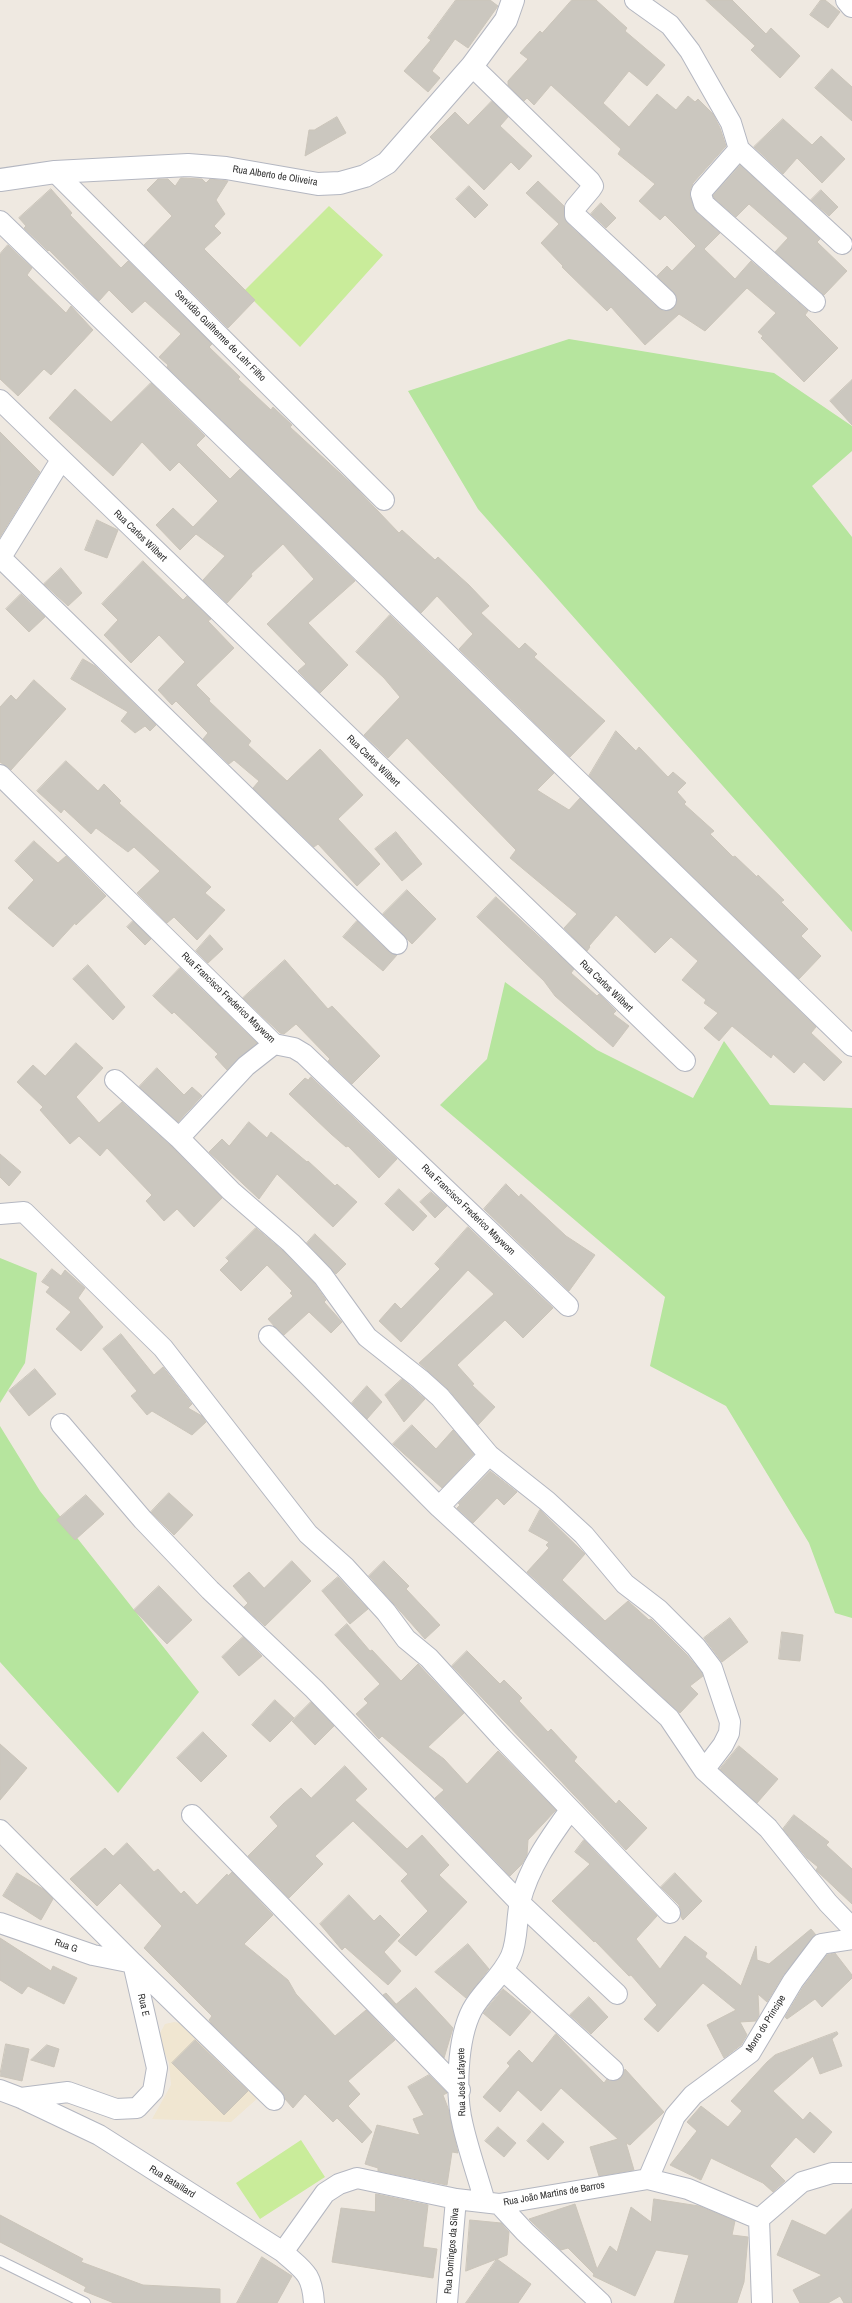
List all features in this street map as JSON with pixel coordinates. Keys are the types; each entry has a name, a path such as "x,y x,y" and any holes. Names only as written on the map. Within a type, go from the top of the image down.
{"street":[{"name":"Rua Alberto de Oliveira","path":"0,180 55,172 188,165 226,168 318,184 340,183 365,176 387,163 472,66 506,20 514,0"},
{"path":"635,0 670,25 690,51 720,101 731,123 739,149 842,244"},
{"path":"847,0 852,6"},
{"path":"472,66 590,181 593,186 575,208 575,215 666,300"},
{"path":"739,149 702,191 701,194 704,204 815,302"},
{"name":"Servidão Guilherme de Lahr Filho","path":"55,172 384,500"},
{"path":"0,221 852,1046"},
{"name":"Rua Carlos Wilbert","path":"0,400 685,1061"},
{"path":"62,460 3,554 4,560 397,944"},
{"name":"Rua Francisco Frederico Maywom","path":"0,775 274,1044 294,1048 304,1054 568,1306"},
{"path":"179,1138 246,1066 274,1044"},
{"path":"115,1080 179,1138 231,1191 291,1243 323,1276 367,1337 420,1379 440,1398 489,1455 546,1501 584,1535 626,1584 673,1624 696,1647 712,1668 730,1722 729,1733 723,1745 704,1770"},
{"path":"0,1214 24,1212 163,1348 308,1534 345,1567 386,1612 406,1639 429,1658 570,1810 670,1913"},
{"path":"269,1336 439,1507 669,1718 704,1770 768,1828 828,1903 852,1928"},
{"path":"61,1424 153,1531 210,1590 314,1690 520,1903 617,1994"},
{"path":"439,1507 489,1455"},
{"name":"Rua José Lafayete","path":"492,2203 463,2125 460,2090 461,2040 473,2009 503,1970 511,1956 520,1903 532,1867 544,1845 570,1810"},
{"path":"192,1815 460,2090"},
{"path":"0,1830 274,2100"},
{"name":"Rua G","path":"0,1923 93,1955 134,1963"},
{"name":"Morro do Principe","path":"648,2179 675,2116 693,2094 750,2053 793,1981 821,1944 852,1939"},
{"name":"Rua E","path":"21,2098 68,2092 116,2109 137,2108 153,2091 157,2068 134,1963"},
{"path":"503,1970 613,2070"},
{"name":"Rua Bataillard","path":"0,2090 21,2098 99,2134 283,2252 309,2274 313,2290 314,2303"},
{"path":"762,2303 759,2219 802,2182 832,2173 852,2173"},
{"name":"Rua João Martins de Barros","path":"283,2252 325,2193 339,2184 357,2178 456,2199 492,2203 648,2179 688,2189 759,2219"},
{"name":"Rua Domingos da Silva","path":"447,2303 456,2199"},
{"path":"492,2203 601,2303"}],"lane":[{"path":"0,2261 85,2303"}],"shaded area":[{"path":"174,2022 186,2024 259,2097 231,2122 152,2119 171,2085 169,2063 161,2044 160,2033 165,2024"}],"green space":[{"path":"329,206 383,255 300,347 244,291"},
{"path":"569,339 774,373 852,426 852,451 812,486 852,537 852,932 478,509 408,391"},
{"path":"505,982 597,1050 693,1098 724,1041 770,1105 852,1108 852,1618 835,1613 809,1543 726,1406 650,1366 665,1297 440,1105 487,1059"},
{"path":"0,1258 37,1273 25,1363 0,1403"},
{"path":"0,1426 40,1491 199,1692 118,1793 0,1662"},
{"path":"301,2140 325,2177 260,2219 236,2183"}],"building":[{"path":"456,0 490,0 498,6 468,48 455,39 432,71 440,78 428,92 404,71 431,40 428,38"},
{"path":"572,0 596,0 627,28 625,31 665,65 647,86 629,71 603,103 629,127 657,94 676,110 688,96 695,102 698,99 713,114 720,128 726,146 693,183 690,191 690,197 696,212 720,233 704,249 735,279 751,261 808,311 805,315 838,348 804,382 761,338 763,336 758,332 776,313 747,288 705,331 679,314 645,345 611,307 607,311 562,267 563,266 541,243 559,224 526,193 538,181 564,206 564,215 567,223 658,308 664,311 674,308 677,297 657,276 667,266 672,271 696,246 665,215 660,220 639,201 655,184 618,154 621,149 551,85 534,105 527,98 524,101 508,85 508,81 528,59 520,53 540,31 542,33"},
{"path":"706,0 732,0 766,34 771,28 800,56 780,78 751,50 755,46"},
{"path":"821,0 825,0 840,12 828,28 810,15"},
{"path":"832,69 852,87 852,121 815,88"},
{"path":"492,101 508,117 500,126 532,156 519,170 511,162 484,190 430,137 455,112 468,125"},
{"path":"337,117 346,133 305,156 309,130 314,130"},
{"path":"783,119 812,145 821,136 845,159 822,183 797,158 783,174 754,147"},
{"path":"740,165 820,239 817,242 847,271 824,295 775,252 788,238 749,204 736,217 714,198 713,195"},
{"path":"181,178 202,179 206,183 210,179 228,181 216,200 225,214 214,226 221,233 204,249 255,300 228,328 144,245 172,216 147,190 158,179 168,179 175,186"},
{"path":"469,186 488,205 475,218 456,199"},
{"path":"51,189 72,213 70,215 121,268 128,261 212,344 209,347 240,377 238,379 271,410 273,407 292,425 290,427 354,486 399,533 402,530 435,560 438,557 469,585 489,606 481,613 519,649 525,643 537,654 534,657 605,721 570,757 459,649 473,634 437,596 421,613 167,367 168,365 159,357 181,334 145,301 132,313 109,290 99,301 49,250 48,251 24,228 26,226 19,218"},
{"path":"821,190 838,207 829,216 811,200"},
{"path":"601,203 616,218 606,228 591,214"},
{"path":"8,245 32,268 27,275 66,313 71,306 93,330 51,375 44,369 18,396 0,379 0,254"},
{"path":"852,380 852,425 830,401"},
{"path":"151,383 205,436 196,445 230,479 240,469 355,581 308,623 348,665 320,693 298,671 306,664 267,624 314,579 283,544 251,574 252,576 227,603 203,580 225,556 196,534 180,550 156,525 173,508 193,527 218,501 179,462 170,471 142,442 113,476 49,418 75,389 111,422"},
{"path":"0,432 40,472 0,537"},
{"path":"97,520 118,530 107,558 85,550"},
{"path":"143,561 183,600 187,596 211,619 208,621 234,648 196,685 210,699 209,701 251,741 248,745 287,781 320,749 363,795 338,819 380,864 357,886 318,844 314,847 253,788 259,781 234,760 229,764 203,739 208,733 176,701 172,705 158,690 185,662 159,635 131,663 104,635 118,620 102,604"},
{"path":"61,568 82,593 68,606 44,584"},
{"path":"21,594 45,617 29,632 6,609"},
{"path":"390,615 554,773 537,790 569,810 580,798 816,1027 811,1033 842,1062 824,1081 804,1062 794,1073 773,1054 771,1058 732,1026 719,1041 704,1028 718,1013 704,1003 706,1000 682,980 698,961 671,937 655,953 616,915 589,946 590,947 587,951 564,928 577,914 510,858 516,850 407,738 388,758 364,735 400,697 384,678 356,652"},
{"path":"83,659 95,666 156,725 150,731 145,726 135,733 121,721 128,712 71,679"},
{"path":"34,680 66,709 11,770 0,762 0,707 11,695 16,700"},
{"path":"616,731 636,751 639,747 668,777 673,772 686,783 677,792 686,802 684,804 714,831 710,834 733,857 735,856 757,877 758,875 784,900 781,902 808,929 801,936 821,956 799,979 589,776"},
{"path":"66,761 98,791 104,784 121,801 119,803 211,887 205,893 225,910 197,940 174,917 167,923 137,893 160,871 134,847 128,852 96,828 91,834 64,809 61,813 37,791"},
{"path":"396,832 422,864 402,881 375,849"},
{"path":"34,841 58,863 66,856 106,896 76,925 75,923 53,947 8,908 34,880 15,861"},
{"path":"407,890 436,919 412,944 383,914"},
{"path":"496,897 574,969 571,973 597,996 599,994 616,1011 613,1014 629,1026 613,1047 555,996 544,981 477,917"},
{"path":"133,921 151,939 145,945 127,927"},
{"path":"357,921 389,952 397,955 383,971 343,937"},
{"path":"210,935 223,949 208,963 196,951"},
{"path":"285,960 328,1009 332,1006 380,1056 352,1084 328,1061 330,1059 296,1024 284,1034 280,1033 243,998"},
{"path":"88,965 125,1007 113,1020 73,979"},
{"path":"180,968 257,1043 227,1070 215,1057 218,1054 174,1012 172,1014 153,996"},
{"path":"76,1043 103,1068 76,1097 99,1123 122,1102 171,1146 222,1198 194,1227 177,1209 164,1221 146,1201 152,1195 107,1148 100,1156 79,1136 70,1144 40,1110 43,1107 17,1082 33,1065 45,1076"},
{"path":"157,1068 184,1095 192,1087 202,1096 178,1122 139,1087"},
{"path":"311,1077 397,1159 379,1178 348,1146 346,1147 331,1134 289,1094 305,1078 308,1080"},
{"path":"249,1122 267,1138 271,1132 307,1162 308,1161 335,1186 337,1184 357,1202 333,1227 277,1174 259,1199 209,1152 222,1139 229,1146"},
{"path":"0,1154 21,1172 9,1186 0,1177"},
{"path":"506,1184 519,1197 521,1194 566,1236 595,1255 569,1291 484,1209"},
{"path":"399,1189 427,1216 413,1231 385,1204"},
{"path":"431,1192 447,1206 435,1218 420,1202"},
{"path":"468,1227 553,1308 523,1338 505,1320 457,1365 474,1384 472,1385 495,1407 478,1425 448,1389 419,1363 494,1294 468,1270 401,1342 379,1321 395,1303 401,1309 440,1269 435,1264"},
{"path":"256,1228 283,1251 314,1283 326,1300 324,1302 342,1322 331,1333 309,1312 284,1335 275,1327 268,1319 293,1296 290,1293 292,1291 267,1265 241,1291 220,1270 229,1261 226,1258"},
{"path":"315,1234 346,1264 336,1274 307,1243"},
{"path":"52,1269 61,1276 65,1270 85,1288 78,1298 103,1327 81,1351 56,1329 71,1312 46,1292 50,1287 42,1282"},
{"path":"121,1334 154,1375 163,1367 192,1404 188,1408 202,1416 206,1422 192,1435 152,1411 147,1415 131,1396 137,1391 103,1349"},
{"path":"35,1369 56,1394 29,1416 9,1391"},
{"path":"402,1379 425,1399 404,1422 385,1395"},
{"path":"367,1386 382,1402 367,1419 352,1403"},
{"path":"412,1425 436,1449 453,1430 474,1454 442,1488 393,1444"},
{"path":"490,1471 517,1492 504,1505 497,1498 473,1523 457,1508 460,1505 458,1503"},
{"path":"169,1493 193,1515 174,1535 151,1512"},
{"path":"86,1495 104,1514 75,1540 57,1520"},
{"path":"540,1510 585,1554 562,1580 605,1621 628,1601 649,1620 651,1619 687,1655 702,1673 703,1676 690,1686 698,1694 680,1713 527,1572 549,1548 546,1545 549,1542 529,1531"},
{"path":"292,1561 311,1581 265,1626 244,1607 248,1603 233,1586 249,1572 264,1588"},
{"path":"384,1561 409,1586 406,1589 440,1625 425,1639 369,1576"},
{"path":"338,1577 368,1609 350,1624 322,1591"},
{"path":"159,1586 192,1620 167,1644 134,1610"},
{"path":"730,1618 748,1642 722,1662 704,1638"},
{"path":"347,1624 370,1651 372,1650 401,1681 418,1664 464,1713 428,1747 444,1759 467,1784 498,1751 556,1810 528,1840 527,1855 522,1864 510,1876 435,1798 444,1790 382,1736 379,1739 356,1714 368,1703 364,1699 380,1684 335,1635"},
{"path":"782,1632 803,1635 800,1661 779,1659"},
{"path":"243,1637 262,1656 239,1676 222,1657"},
{"path":"467,1651 500,1684 504,1680 522,1698 519,1701 548,1732 551,1729 577,1757 574,1761 616,1804 619,1800 647,1828 626,1850 452,1666"},
{"path":"275,1700 294,1718 270,1742 252,1725"},
{"path":"311,1702 334,1726 315,1745 292,1721"},
{"path":"203,1732 227,1756 201,1782 177,1758"},
{"path":"0,1744 27,1768 0,1800"},
{"path":"739,1746 778,1779 757,1803 720,1769"},
{"path":"345,1766 367,1789 355,1800 407,1849 422,1835 449,1865 439,1875 467,1902 416,1956 398,1941 428,1911 401,1881 408,1874 353,1821 315,1856 323,1864 289,1898 248,1856 278,1826 270,1817 283,1804 301,1788 311,1798"},
{"path":"794,1815 829,1842 826,1845 852,1869 852,1904 816,1870 818,1867 807,1858 783,1829"},
{"path":"584,1840 657,1916 636,1939 660,1969 685,1936 707,1953 705,1957 741,1986 756,1946 757,1960 769,1964 811,1929 816,1935 784,1974 767,2002 758,1994 759,2015 756,2021 740,2022 747,2035 741,2045 724,2058 707,2025 736,2010 703,1983 658,2032 644,2019 657,2005 631,1975 629,1976 595,1941 594,1942 552,1901 590,1864 575,1852"},
{"path":"127,1843 154,1872 158,1869 181,1894 184,1891 197,1905 227,1874 228,1876 232,1872 273,1915 244,1944 288,1980 296,1994 335,2036 366,2010 395,2040 348,2081 360,2094 348,2106 372,2132 362,2143 337,2118 333,2122 305,2094 293,2108 285,2099 282,2092 211,2023 209,2020 212,2016 144,1948 162,1926 120,1883 97,1906 70,1879 105,1848 113,1856"},
{"path":"17,1873 43,1889 53,1899 41,1920 3,1896"},
{"path":"675,1873 702,1901 683,1920 679,1905 661,1887"},
{"path":"349,1895 374,1921 380,1915 400,1935 384,1952 401,1971 388,1985 345,1947 342,1950 320,1924"},
{"path":"0,1938 51,1971 53,1966 77,1978 64,2004 28,1986 22,1994 0,1980"},
{"path":"468,1944 489,1969 466,1998 435,1972"},
{"path":"835,1953 852,1975 852,1978 822,2007 815,1999 787,2019 785,2017 803,1987 827,1955"},
{"path":"416,1988 453,2028 444,2058 383,1995 386,1993 396,2004"},
{"path":"503,1989 531,2012 510,2036 483,2013"},
{"path":"589,1997 608,2017 591,2034 570,2015"},
{"path":"837,2032 838,2034 832,2039 842,2066 820,2074 813,2056 773,2091 803,2120 810,2112 832,2132 814,2153 796,2137 770,2166 785,2181 773,2192 763,2183 711,2158 701,2180 670,2165 697,2131 687,2122 701,2106 728,2127 742,2111 731,2101 775,2055"},
{"path":"556,2034 604,2083 607,2079 616,2081 621,2078 625,2069 664,2112 630,2145 626,2143 634,2170 599,2176 590,2147 618,2139 561,2088 541,2111 518,2090 500,2112 483,2097 510,2066 507,2063 519,2050 532,2063"},
{"path":"195,2040 248,2091 224,2115 172,2063"},
{"path":"6,2044 29,2049 22,2081 0,2076"},
{"path":"47,2045 59,2049 54,2067 31,2060"},
{"path":"429,2075 447,2093 443,2095 448,2108 458,2153 452,2152 447,2185 378,2171 378,2168 365,2164 377,2125 420,2135 413,2119 424,2115 408,2087"},
{"path":"543,2123 564,2142 548,2160 527,2141"},
{"path":"498,2127 516,2143 504,2157 485,2141"},
{"path":"376,2194 428,2205 423,2247 437,2249 433,2278 332,2262 341,2208 375,2212"},
{"path":"654,2199 699,2206 735,2221 732,2235 748,2237 744,2282 737,2303 674,2303 689,2255 656,2250 635,2296 593,2276 594,2274 568,2248 561,2250 529,2219 575,2204 597,2269 610,2246 617,2252 631,2207 651,2222"},
{"path":"852,2209 852,2303 844,2303 840,2296 828,2303 800,2303 793,2290 822,2275 777,2255 792,2220 825,2235"},
{"path":"0,2215 83,2259 81,2262 143,2285 220,2289 220,2303 114,2303 84,2291 86,2287 0,2242"},
{"path":"470,2220 501,2223 509,2232 507,2255 466,2271"},
{"path":"262,2257 292,2276 277,2303 237,2303"},
{"path":"497,2259 531,2284 518,2303 466,2303"}]}
